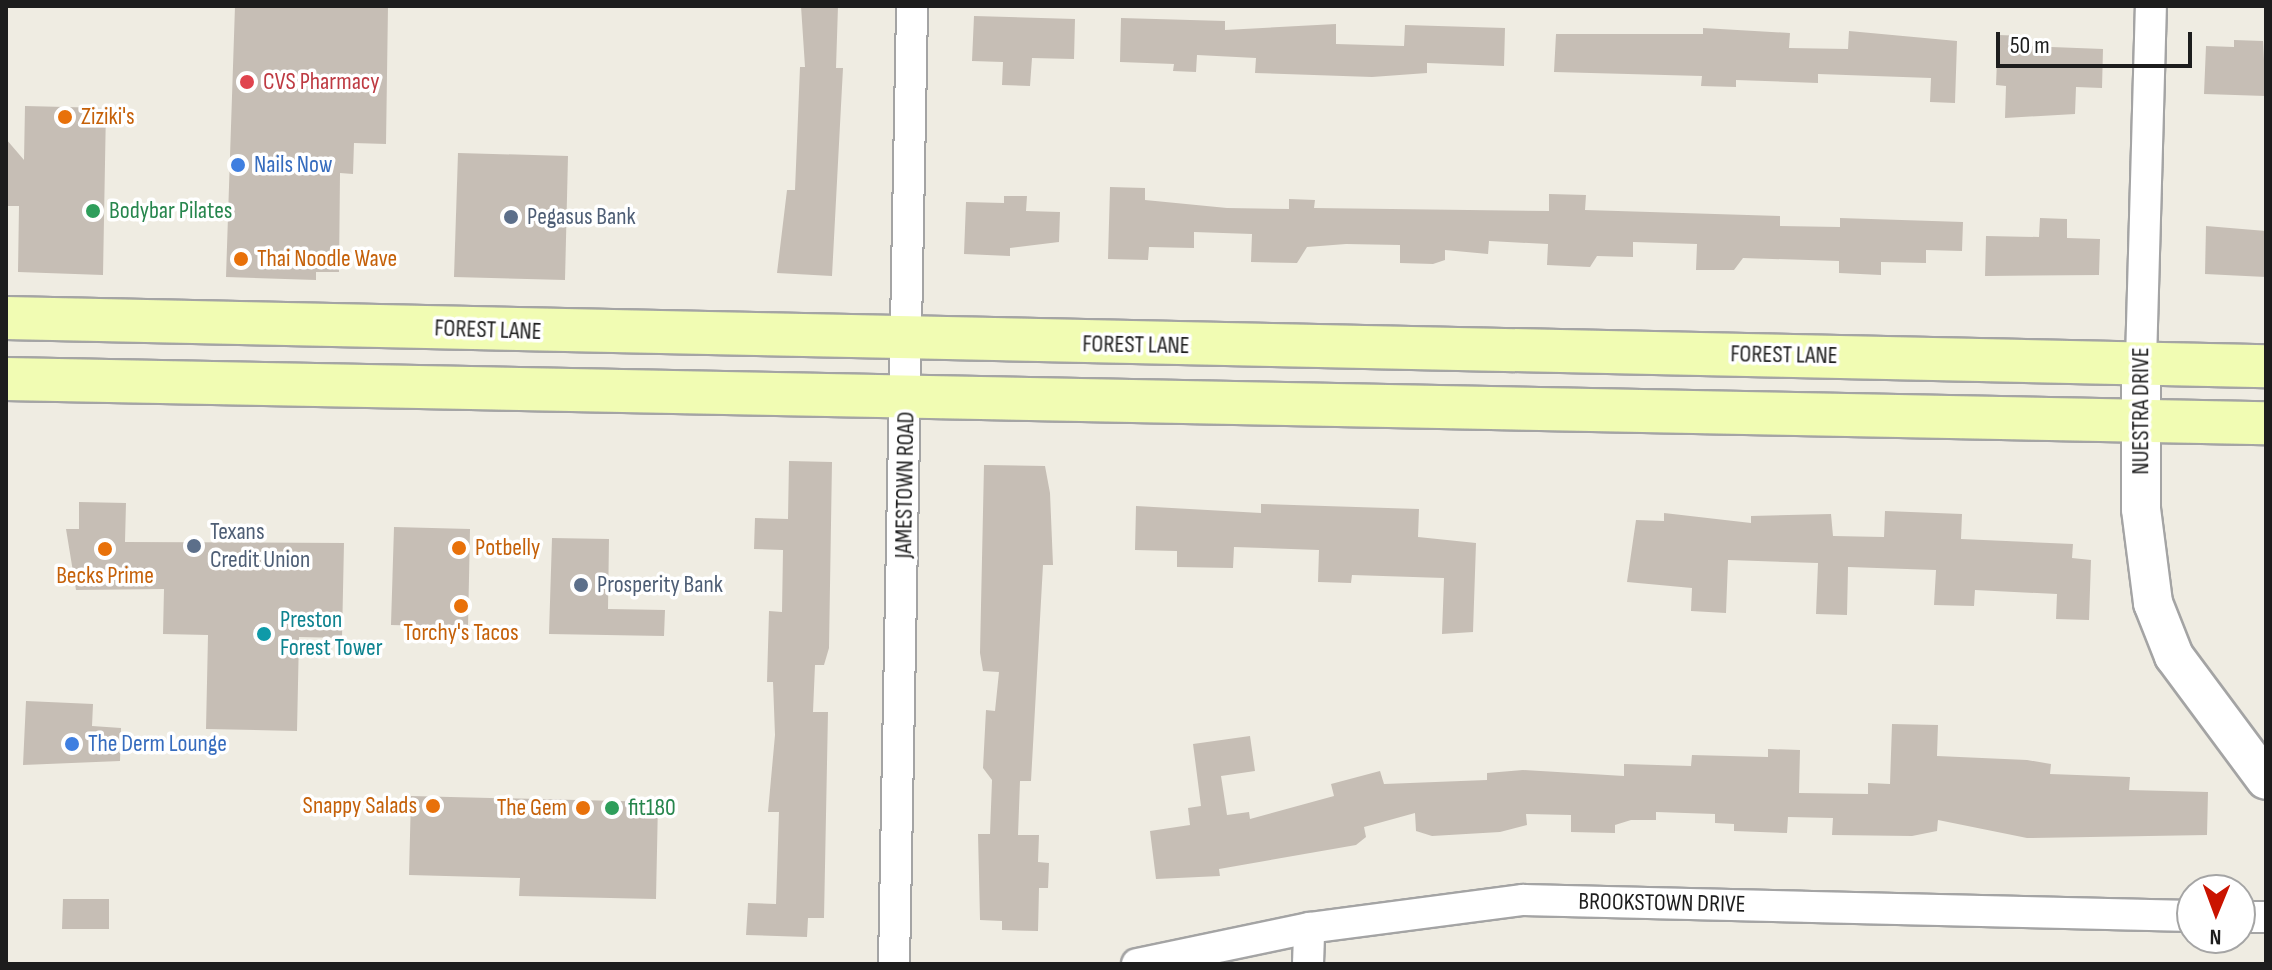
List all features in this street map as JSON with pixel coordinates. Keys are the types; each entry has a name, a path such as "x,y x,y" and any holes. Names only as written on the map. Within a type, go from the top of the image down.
{"main road":[{"name":"FOREST LANE","path":"6,318 907,341 2141,361 2266,366"},
{"path":"169,382 172,322"},
{"path":"627,334 627,393"},
{"path":"1455,350 1455,411"},
{"path":"6,379 1455,411 2266,423"}],"street":[{"name":"JAMESTOWN ROAD","path":"894,964 912,6"},
{"name":"NUESTRA DRIVE","path":"2151,6 2140,419 2153,603 2174,656 2266,780"},
{"name":"BROOKSTOWN DRIVE","path":"1137,964 1309,928 1523,900 2176,916"},
{"path":"1308,964 1309,928"}],"building":[{"path":"235,6 388,6 386,144 354,143 353,174 340,173 339,272 316,272 316,280 226,277"},
{"path":"801,6 838,6 836,68 843,68 832,276 777,273 787,190 795,190 800,67 805,67"},
{"path":"974,16 1075,19 1074,59 1032,58 1030,86 1002,85 1003,62 972,61"},
{"path":"1121,18 1225,21 1225,30 1336,24 1336,44 1404,46 1405,25 1505,28 1504,66 1427,63 1427,73 1372,77 1255,73 1256,58 1197,55 1196,72 1173,71 1174,64 1120,62"},
{"path":"1703,28 1790,33 1789,48 1848,49 1849,31 1957,41 1955,103 1930,102 1931,78 1818,74 1818,83 1736,80 1736,87 1701,86 1702,76 1554,72 1556,34 1703,34"},
{"path":"1998,35 2027,36 2027,46 2103,49 2102,88 2076,87 2075,114 2005,118 2006,86 1996,85"},
{"path":"2234,40 2263,41 2266,96 2204,94 2206,46 2234,47"},
{"path":"25,106 106,108 103,275 18,272 19,206 6,206 6,139 24,160"},
{"name":"Pegasus Bank","path":"458,153 568,156 565,280 454,277"},
{"path":"1110,187 1145,188 1145,200 1227,208 1289,209 1289,199 1315,200 1314,208 1549,211 1549,194 1586,195 1585,210 1780,216 1780,226 1840,227 1840,218 1963,222 1962,251 1926,250 1926,263 1881,262 1881,275 1839,273 1839,261 1743,258 1734,270 1696,270 1697,244 1633,242 1633,257 1597,256 1590,267 1547,265 1548,244 1489,241 1488,254 1445,250 1445,260 1433,264 1400,263 1400,245 1346,244 1307,247 1297,263 1251,262 1252,234 1194,232 1194,248 1149,247 1148,260 1108,259"},
{"path":"1004,196 1027,196 1026,211 1060,212 1059,242 1010,248 1010,256 964,254 966,202 1004,203"},
{"path":"2040,218 2067,219 2067,238 2100,239 2099,275 1985,276 1986,236 2039,237"},
{"path":"2206,226 2266,231 2266,277 2205,274"},
{"path":"789,461 832,462 829,648 824,665 815,665 813,712 828,712 824,918 808,918 807,937 746,935 748,903 776,904 779,812 768,812 775,735 773,682 767,682 769,611 782,612 783,550 754,549 755,518 788,519"},
{"path":"984,465 1045,466 1050,493 1053,565 1043,565 1031,781 1020,781 1018,835 1039,835 1038,862 1049,863 1048,888 1039,888 1038,931 1002,930 1002,921 980,920 978,834 990,834 992,780 983,768 986,710 995,711 999,672 983,671 980,653"},
{"name":"Preston Forest Tower","path":"79,502 126,503 125,542 344,543 342,638 299,637 297,731 206,729 208,635 163,634 164,589 76,590 66,529 79,529"},
{"path":"1261,504 1419,509 1418,537 1476,543 1473,632 1442,634 1444,578 1352,575 1351,583 1318,582 1319,550 1234,547 1233,568 1177,567 1177,551 1135,550 1136,506 1261,513"},
{"path":"1885,511 1962,514 1961,539 2073,544 2072,558 2091,560 2089,620 2056,619 2057,594 1975,590 1974,606 1934,605 1936,570 1848,567 1847,615 1816,614 1818,563 1728,560 1726,613 1691,611 1692,588 1627,582 1636,520 1664,521 1664,513 1751,523 1751,516 1831,514 1833,536 1884,537"},
{"path":"394,527 470,529 468,627 391,625"},
{"name":"Prosperity Bank","path":"552,538 609,539 608,609 665,610 664,636 549,634"},
{"name":"The Derm Lounge","path":"26,701 93,704 92,726 121,728 120,761 23,765"},
{"path":"1892,724 1938,725 1937,756 2027,760 2051,764 2050,774 2130,777 2129,790 2208,792 2207,835 2027,838 1938,820 1937,831 1912,836 1832,835 1833,818 1788,817 1787,833 1734,831 1734,824 1715,823 1715,814 1656,812 1656,820 1631,820 1615,825 1615,833 1571,832 1571,815 1526,814 1527,825 1500,832 1432,836 1416,831 1415,813 1364,827 1366,837 1356,845 1219,869 1220,876 1156,879 1150,831 1190,825 1188,808 1201,806 1193,744 1250,736 1255,771 1221,776 1227,815 1249,812 1250,819 1334,796 1331,784 1380,771 1384,784 1487,780 1487,773 1523,770 1624,776 1624,764 1691,766 1692,755 1768,757 1768,749 1800,750 1799,793 1868,794 1868,783 1890,784"},
{"path":"411,796 658,802 656,899 519,896 520,878 409,875"},
{"path":"63,899 109,899 109,929 62,929"}],"place":[{"name":"CVS Pharmacy","path":"247,82"},
{"name":"Ziziki's","path":"65,117"},
{"name":"Nails Now","path":"238,165"},
{"name":"Bodybar Pilates","path":"93,211"},
{"name":"Pegasus Bank","path":"511,217"},
{"name":"Thai Noodle Wave","path":"241,259"},
{"name":"Texans Credit Union","path":"194,546"},
{"name":"Potbelly","path":"459,548"},
{"name":"Becks Prime","path":"105,549"},
{"name":"Prosperity Bank","path":"581,585"},
{"name":"Torchy's Tacos","path":"461,606"},
{"name":"Preston Forest Tower","path":"264,634"},
{"name":"The Derm Lounge","path":"72,744"},
{"name":"Snappy Salads","path":"433,806"},
{"name":"The Gem","path":"583,808"},
{"name":"fit180","path":"612,808"}]}
